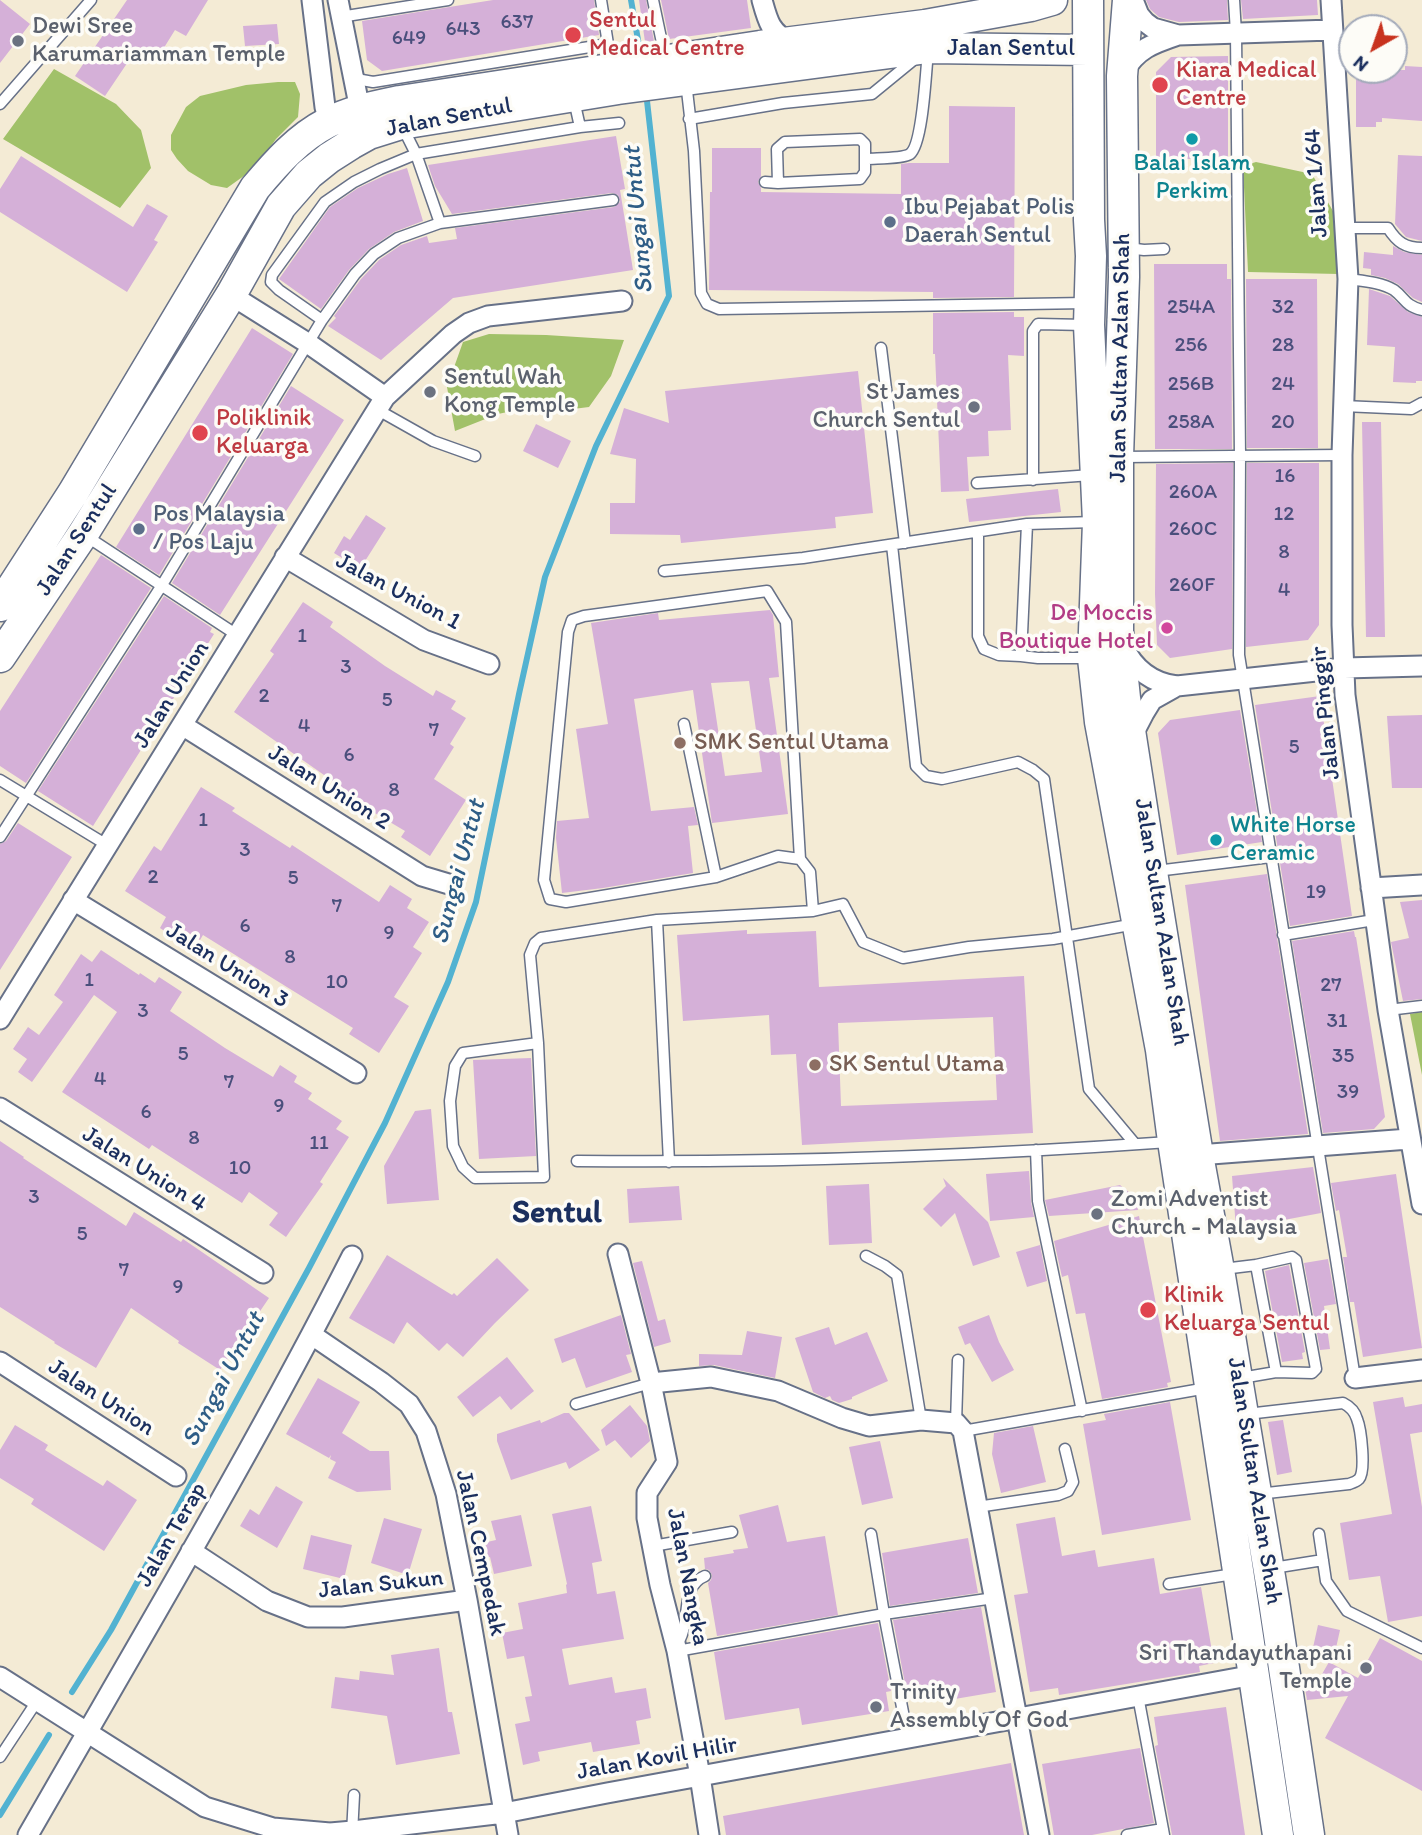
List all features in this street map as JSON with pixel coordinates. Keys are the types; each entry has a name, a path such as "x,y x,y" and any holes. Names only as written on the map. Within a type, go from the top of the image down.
{"main road":[{"name":"Jalan Sentul","path":"0,606 74,493 255,188 278,160 329,121 399,101 613,68 670,71 927,36 979,11 1052,0"},
{"name":"Jalan Sultan Azlan Shah","path":"1088,0 1090,314 1107,466 1118,631 1152,872 1186,1148 1224,1383 1243,1415 1309,1835"},
{"path":"1088,50 1105,32 1113,0"},
{"name":"Jalan Sultan Azlan Shah","path":"1131,0 1122,76 1124,277 1107,466 1098,522 1093,658 1100,722 1161,1050 1219,1270 1224,1383 1239,1573 1278,1835"},
{"name":"Jalan Sentul","path":"670,71 790,43 927,36 1088,50"},
{"name":"Jalan Sentul","path":"0,657 83,534 231,295 281,206 296,188 329,158 369,134 399,101 573,96 613,68"}],"street":[{"path":"312,0 329,121"},
{"path":"762,0 773,31 790,43"},
{"path":"1131,0 1139,15 1150,26 1178,35"},
{"name":"Jalan 1/64","path":"1331,0 1348,279"},
{"path":"339,9 360,110"},
{"path":"1122,76 1138,53 1157,42 1178,35 1332,30"},
{"name":"Jalan Pinggir","path":"1348,279 1342,406 1342,625 1345,695 1374,920 1422,1204"},
{"path":"231,295 309,344 381,403"},
{"name":"Jalan Union","path":"0,1019 381,403 453,334 469,323 488,316 622,301"},
{"name":"Jalan Union 1","path":"285,557 424,640 489,664"},
{"path":"1118,631 1134,665 1161,683 1177,686 1344,668 1422,666"},
{"path":"1132,738 1152,700 1177,686"},
{"name":"Jalan Union 2","path":"182,725 422,876 452,885"},
{"path":"1371,888 1422,885"},
{"name":"Jalan Union 3","path":"73,900 356,1073"},
{"name":"Jalan Union 4","path":"0,1108 263,1273"},
{"path":"1186,1148 1318,1147 1409,1139"},
{"name":"Jalan Nangka","path":"618,1254 651,1383 667,1462 648,1493 647,1518 675,1646 709,1835"},
{"name":"Jalan Terap","path":"28,1835 312,1335 352,1256"},
{"name":"Jalan Cempedak","path":"312,1335 409,1404 426,1431 446,1493 508,1835"},
{"name":"Jalan Union","path":"0,1362 176,1476"},
{"path":"1355,1378 1422,1370"},
{"path":"651,1383 711,1377 778,1391 842,1418 869,1426 921,1420 960,1427 1039,1835"},
{"name":"Jalan Sukun","path":"191,1551 267,1601 308,1616 343,1617 467,1600"},
{"name":"Jalan Kovil Hilir","path":"0,1677 205,1807 273,1828 353,1833 504,1813 1254,1675"}],"lane":[{"path":"0,104 91,0"},
{"path":"339,9 448,0"},
{"path":"601,0 613,68"},
{"path":"653,0 662,48 689,119 694,151 701,293 707,304 719,309 1090,314"},
{"path":"1234,0 1240,456 1239,655 1355,1378"},
{"path":"689,119 783,103 872,94 927,36"},
{"path":"866,159 903,156 911,153 916,145 923,107 927,36"},
{"path":"352,74 373,82 399,101 440,223"},
{"path":"573,96 580,127"},
{"path":"322,320 271,282 272,275 325,202 380,169 416,153 580,127 619,124"},
{"path":"765,182 778,183 860,179 866,172 865,144 860,139 785,142 777,149 778,183"},
{"path":"0,836 162,585 322,320 355,274 374,254 398,238 440,223 613,200"},
{"path":"1346,229 1388,228 1401,244 1422,248"},
{"path":"1124,248 1164,249"},
{"path":"1348,279 1387,287 1394,290 1406,304 1422,310"},
{"path":"1033,480 1033,331 1038,324 1090,314"},
{"path":"881,348 905,543"},
{"path":"381,403 433,441 475,456"},
{"path":"1342,406 1411,409 1422,403"},
{"path":"977,483 1033,480 1107,466 1240,456 1342,455"},
{"path":"664,571 803,558 1027,524 1098,522"},
{"path":"1021,656 1027,524"},
{"path":"978,532 978,636 984,649 999,655 1093,658"},
{"path":"83,534 237,635"},
{"path":"892,545 916,766 926,776 942,779 1018,762 1044,779 1089,1089 1135,1144"},
{"path":"800,859 778,856 716,877 566,902 550,899 544,880 568,632 572,620 584,616 767,591 786,622 800,859 810,872 813,911"},
{"path":"684,724 716,877"},
{"path":"0,779 107,845"},
{"path":"1152,872 1270,857"},
{"path":"538,1043 463,1053 456,1066 450,1101 453,1146 463,1167 475,1178 544,1177 538,1043 530,955 535,943 541,939 657,920 813,911 843,904 863,942 903,958 969,947 1067,937 1137,923"},
{"path":"657,920 669,1162"},
{"path":"1283,935 1374,920"},
{"path":"1388,1010 1422,1006"},
{"path":"577,1161 669,1162 1036,1150 1135,1144 1186,1148"},
{"path":"1036,1150 1038,1201 1082,1411"},
{"path":"866,1256 897,1275 921,1420"},
{"path":"958,1360 960,1427 1082,1411 1276,1372 1312,1373 1316,1369 1296,1260 1292,1257 1219,1270"},
{"path":"1256,1265 1276,1372"},
{"path":"576,1404 651,1383"},
{"path":"1243,1415 1343,1403 1357,1417 1361,1438 1363,1469 1359,1479 1349,1484 1256,1495"},
{"path":"977,1507 1058,1495 1068,1491 1073,1482 1065,1449"},
{"path":"653,1546 732,1532"},
{"path":"871,1534 908,1738"},
{"path":"1319,1534 1326,1581 1347,1611 1422,1648"},
{"path":"1269,1568 1323,1560"},
{"path":"1169,1584 1239,1573"},
{"path":"675,1646 685,1629 690,1589 696,1580 705,1577"},
{"path":"675,1646 994,1598"},
{"path":"1411,1642 1422,1640"},
{"path":"1127,1835 1164,1832 1138,1696"},
{"path":"0,1757 37,1701"},
{"path":"353,1833 354,1795"}],"green space":[{"path":"54,69 116,104 141,130 151,168 120,208 3,139"},
{"path":"295,82 300,94 298,117 276,139 255,168 227,188 211,185 188,171 177,159 171,150 171,135 186,107 200,96 246,85"},
{"path":"1256,162 1312,174 1338,220 1339,274 1248,272 1243,166"},
{"path":"489,334 624,340 611,376 589,407 565,410 536,406 498,414 455,431 447,387 463,342"},
{"path":"1422,1012 1422,1075 1410,1014"}],"building":[{"path":"0,0 30,24 0,63"},
{"path":"127,0 208,0 186,36 175,30 157,59 138,47 105,96 75,76"},
{"path":"493,0 594,0 599,35 382,71 367,60 362,21"},
{"path":"639,0 646,0 654,41 645,42"},
{"path":"661,0 747,0 751,28 669,39"},
{"path":"1146,0 1227,0 1228,20 1179,22 1159,17 1150,9"},
{"path":"1241,0 1317,0 1318,15 1243,19"},
{"path":"277,24 279,44 245,46 243,26"},
{"path":"1228,56 1228,159 1156,159 1156,72 1171,57"},
{"path":"1408,66 1422,67 1422,121 1382,118 1382,122 1376,122 1376,127 1356,127 1356,84 1408,84"},
{"path":"949,106 1015,107 1014,297 933,298 933,292 709,290 712,148 761,148 761,176 758,182 761,192 901,194 901,164 949,163"},
{"path":"616,136 625,189 620,190 633,270 453,298 381,360 328,326 361,279 379,260 401,245 427,236 429,243 457,239 455,228 614,207 620,202 618,195 612,193 452,214 435,186 428,165"},
{"path":"1398,155 1422,156 1422,241 1406,237 1395,224"},
{"path":"21,156 133,227 147,204 168,216 154,240 158,242 127,292 0,212 0,189"},
{"path":"407,168 423,221 394,232 369,249 349,270 321,309 279,279 330,207 358,188"},
{"path":"1393,246 1404,252 1422,255 1422,302 1413,298 1398,284 1371,275 1371,269 1363,268 1364,252 1393,255"},
{"path":"1154,264 1227,264 1227,279 1231,279 1232,449 1155,449"},
{"path":"1246,279 1317,279 1318,448 1247,448"},
{"path":"1369,289 1390,296 1408,312 1422,317 1422,381 1393,382 1395,347 1367,345"},
{"path":"1014,312 1014,317 1024,317 1024,356 1008,355 1011,430 988,431 989,456 967,457 969,491 941,492 933,313"},
{"path":"252,328 293,354 159,575 116,547"},
{"path":"858,371 873,513 835,517 836,528 681,543 680,535 610,534 610,503 635,503 636,459 610,454 624,408 669,423 665,391"},
{"path":"291,386 344,420 220,615 172,583"},
{"path":"1362,422 1381,422 1385,637 1366,637"},
{"path":"536,424 571,441 558,468 523,451"},
{"path":"1233,463 1232,649 1170,658 1157,645 1156,464"},
{"path":"1247,463 1319,463 1319,625 1308,640 1246,647"},
{"path":"1058,489 1061,512 969,522 966,499"},
{"path":"366,515 386,528 360,569 334,553 344,536 350,540"},
{"path":"101,555 151,588 26,783 0,766 0,711"},
{"path":"164,596 212,628 210,632 214,634 93,826 38,791"},
{"path":"303,602 333,622 330,627 385,666 433,696 436,690 456,701 451,709 466,718 450,744 454,747 434,779 466,800 430,856 401,837 405,831 363,806 364,803 234,712 274,654 270,651"},
{"path":"770,610 773,615 779,677 769,678 788,814 712,823 693,690 634,699 651,811 694,807 698,825 688,826 693,873 562,893 556,838 557,821 589,818 576,729 608,724 591,623 658,613 659,620","holes":["749,681 762,772 725,776 711,683"]},
{"path":"1320,696 1352,916 1290,926 1255,705"},
{"path":"1240,710 1262,842 1177,855 1158,733 1170,720"},
{"path":"1422,715 1422,788 1392,788 1387,716"},
{"path":"201,787 235,808 232,811 290,848 292,845 379,902 390,885 412,899 407,908 429,922 413,947 422,953 394,997 409,1006 379,1053 349,1034 353,1028 203,935 200,940 187,932 181,942 160,928 166,917 125,891 154,846 161,851"},
{"path":"18,823 72,857 0,970 0,844 6,841"},
{"path":"1267,874 1308,1134 1220,1141 1185,885"},
{"path":"1422,900 1422,999 1403,1001 1391,942 1409,938 1400,902"},
{"path":"747,930 747,934 816,931 819,987 1024,976 1033,1133 802,1145 796,1054 771,1055 769,1015 683,1021 677,935","holes":["993,1017 997,1100 841,1106 838,1023"]},
{"path":"1354,931 1385,1117 1374,1129 1323,1133 1292,941"},
{"path":"101,950 139,975 140,973 155,983 159,977 182,992 170,1011 273,1077 280,1065 297,1076 294,1082 312,1093 308,1099 342,1121 336,1129 349,1137 320,1182 323,1184 286,1237 269,1225 278,1213 249,1192 242,1203 152,1145 149,1149 62,1092 117,1012 94,995 32,1082 18,1072 27,1059 13,1049 28,1027 39,1035 63,1002 54,995 81,954 92,962"},
{"path":"531,1058 536,1156 479,1159 473,1060"},
{"path":"431,1109 439,1200 387,1204 384,1166 415,1111"},
{"path":"0,1141 126,1226 134,1212 181,1242 183,1239 269,1298 220,1370 131,1308 96,1368 0,1307"},
{"path":"1313,1167 1321,1213 1236,1229 1232,1176"},
{"path":"1029,1171 1034,1217 990,1221 986,1174"},
{"path":"1396,1174 1422,1348 1363,1357 1354,1302 1350,1302 1343,1257 1347,1257 1339,1210 1336,1211 1331,1183"},
{"path":"943,1178 988,1222 1000,1257 973,1266 955,1213 941,1227 923,1209 946,1186"},
{"path":"869,1184 872,1243 829,1245 826,1186"},
{"path":"1120,1185 1135,1197 1138,1210 1049,1216 1045,1200"},
{"path":"679,1186 682,1220 629,1223 627,1189"},
{"path":"1139,1216 1171,1382 1167,1383 1168,1387 1102,1399 1085,1313 1076,1314 1068,1275 1062,1277 1054,1241"},
{"path":"1040,1245 1047,1281 1027,1287 1016,1252"},
{"path":"387,1255 457,1296 497,1258 529,1290 463,1357 447,1343 439,1351 407,1322 394,1344 349,1318"},
{"path":"1328,1259 1336,1304 1324,1306 1330,1349 1320,1350 1304,1263"},
{"path":"642,1261 658,1321 665,1319 671,1342 654,1347 633,1263"},
{"path":"1289,1265 1305,1352 1302,1353 1303,1359 1282,1362 1265,1271"},
{"path":"621,1315 631,1354 626,1355 632,1372 586,1388 575,1358 562,1363 554,1339"},
{"path":"989,1315 1014,1370 992,1382 970,1343 965,1345 958,1327"},
{"path":"829,1327 835,1345 867,1332 888,1381 839,1403 830,1396 825,1398 813,1392 795,1338"},
{"path":"747,1331 782,1337 775,1378 714,1365 699,1366 699,1354 742,1355"},
{"path":"507,1357 534,1391 511,1410 500,1396 473,1417 457,1397"},
{"path":"318,1378 360,1402 342,1433 370,1451 389,1451 391,1490 357,1492 328,1478 336,1462 330,1459 331,1455 329,1458 286,1434"},
{"path":"1403,1397 1405,1407 1422,1404 1422,1432 1410,1434 1422,1507 1422,1616 1388,1622 1380,1576 1349,1580 1340,1523 1392,1514 1373,1402"},
{"path":"1170,1402 1191,1520 1102,1535 1083,1424 1106,1420 1104,1414"},
{"path":"630,1405 647,1426 650,1441 631,1458 615,1440 606,1446 601,1430"},
{"path":"569,1413 600,1450 569,1469 566,1462 511,1480 497,1434 540,1420 541,1423"},
{"path":"1283,1420 1292,1472 1277,1475 1268,1422"},
{"path":"15,1425 48,1445 45,1450 103,1486 107,1480 137,1500 104,1551 31,1504 34,1499 0,1478 0,1450"},
{"path":"1033,1426 1046,1482 1001,1493 992,1454 994,1433"},
{"path":"880,1441 893,1498 862,1505 849,1447"},
{"path":"276,1486 303,1502 277,1548 240,1526 250,1509 259,1515"},
{"path":"778,1505 787,1542 825,1536 838,1615 717,1636 708,1583 712,1575 705,1569 704,1558 748,1548 739,1515"},
{"path":"591,1506 602,1561 592,1563 597,1594 615,1591 624,1639 562,1649 569,1685 612,1677 615,1693 646,1688 651,1718 636,1721 640,1744 593,1752 591,1742 538,1752 540,1761 523,1765 515,1724 530,1721 525,1697 532,1696 524,1656 507,1659 502,1633 523,1629 518,1603 567,1593 552,1514"},
{"path":"521,1515 532,1566 494,1574 490,1557 481,1558 478,1544 496,1540 491,1521"},
{"path":"1055,1517 1062,1556 1095,1550 1098,1567 1154,1558 1160,1594 1201,1587 1214,1663 1199,1666 1200,1672 1059,1695 1058,1688 1030,1692 1014,1595 1028,1593 1016,1524"},
{"path":"384,1518 422,1529 408,1575 371,1563"},
{"path":"311,1535 352,1545 344,1579 303,1569"},
{"path":"968,1538 978,1593 890,1606 882,1553"},
{"path":"981,1607 996,1692 943,1701 939,1684 906,1689 893,1620"},
{"path":"878,1623 891,1691 886,1692 889,1711 802,1725 799,1708 725,1720 714,1652"},
{"path":"1318,1625 1340,1630 1334,1657 1312,1652"},
{"path":"1380,1638 1422,1661 1422,1791 1325,1738 1348,1696 1307,1700 1304,1682 1318,1681 1329,1662 1358,1678"},
{"path":"439,1648 448,1712 452,1712 460,1754 396,1765 387,1716 331,1708 335,1677 359,1680 360,1671 394,1675 391,1655"},
{"path":"1226,1707 1245,1835 1172,1835 1155,1746 1158,1745 1154,1717"},
{"path":"1140,1748 1154,1823 1092,1835 1054,1835 1042,1764"},
{"path":"1011,1763 1024,1835 726,1835 723,1816"}],"waterway":[{"name":"Sungai Untut","path":"631,0 641,57"},
{"name":"Sungai Untut","path":"72,1692 111,1630 309,1268 385,1123 448,982 476,902 545,577 596,446 669,296 646,92"},
{"name":"Sungai Untut","path":"0,1815 49,1735"}],"place":[{"name":"Sentul Medical Centre","path":"573,35"},
{"name":"Dewi Sree Karumariamman Temple","path":"18,41"},
{"name":"Kiara Medical Centre","path":"1160,85"},
{"name":"Balai Islam Perkim","path":"1192,139"},
{"name":"Ibu Pejabat Polis Daerah Sentul","path":"890,222"},
{"name":"Sentul Wah Kong Temple","path":"430,392"},
{"name":"St James Church Sentul","path":"974,407"},
{"name":"Poliklinik Keluarga","path":"200,433"},
{"name":"Pos Malaysia / Pos Laju","path":"139,529"},
{"name":"De Moccis Boutique Hotel","path":"1167,628"},
{"name":"SMK Sentul Utama","path":"680,743"},
{"name":"White Horse Ceramic","path":"1216,840"},
{"name":"SK Sentul Utama","path":"815,1065"},
{"name":"Zomi Adventist Church - Malaysia","path":"1097,1214"},
{"name":"Klinik Keluarga Sentul","path":"1148,1310"},
{"name":"Sri Thandayuthapani Temple","path":"1366,1668"},
{"name":"Trinity Assembly Of God","path":"876,1707"}],"district":[{"name":"Sentul","path":"557,1214"}]}
